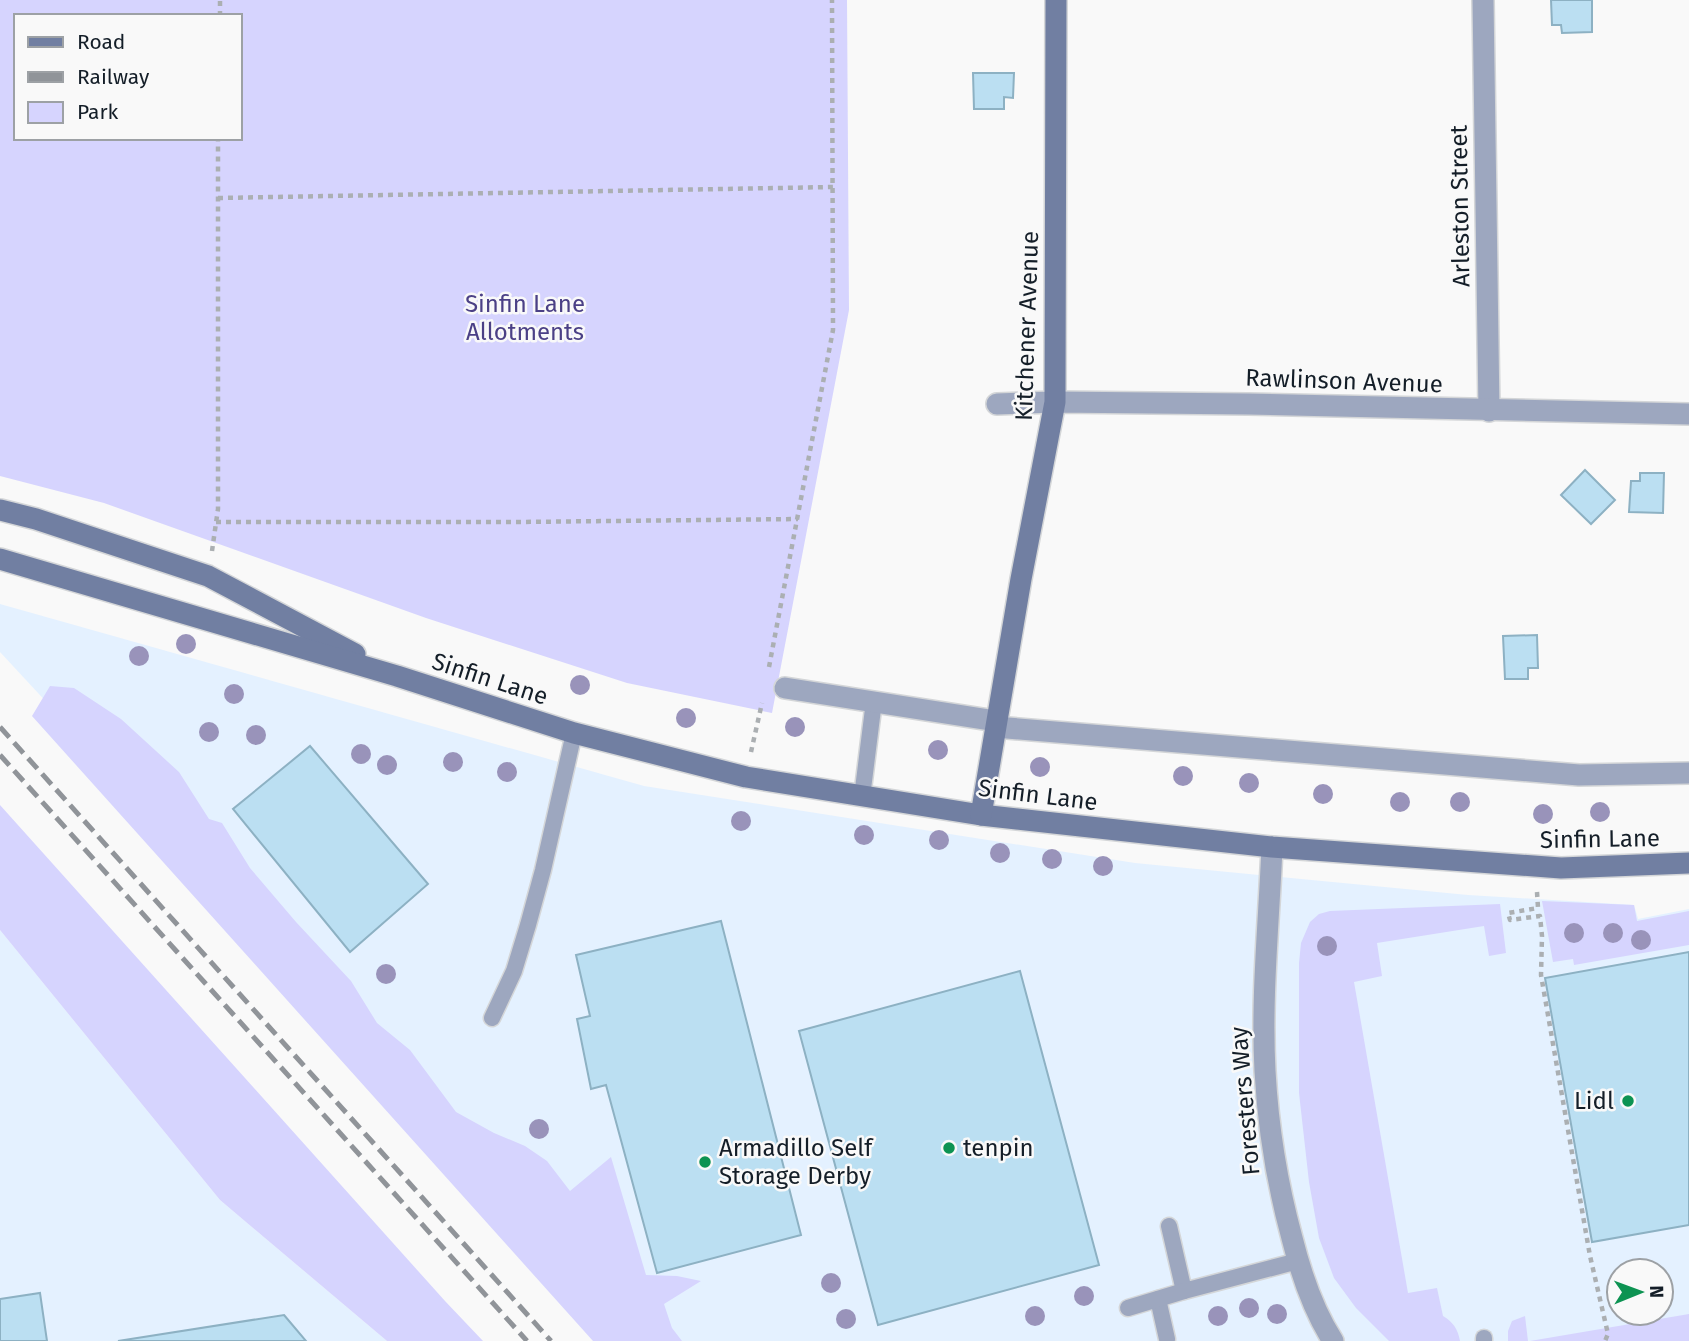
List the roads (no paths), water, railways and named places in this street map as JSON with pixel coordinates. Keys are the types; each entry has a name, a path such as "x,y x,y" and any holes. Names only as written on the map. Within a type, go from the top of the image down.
{"street":[{"name":"Kitchener Avenue","path":"981,815 995,724 1055,402 1056,0"},
{"name":"Arleston Street","path":"1483,0 1489,411"},
{"name":"Rawlinson Avenue","path":"997,404 1055,402 1689,414"},
{"name":"Sinfin Lane","path":"0,510 36,519 208,576 397,676"},
{"name":"Sinfin Lane","path":"0,559 397,676 574,733 746,777 981,815 1272,847 1537,867 1689,863"},
{"path":"785,688 874,701 995,724 1578,775 1689,773"},
{"name":"Foresters Way","path":"1272,847 1264,1009 1265,1070 1272,1145 1280,1196 1298,1261 1313,1305 1334,1341"}],"lane":[{"path":"862,797 874,701"},
{"path":"492,1018 514,971 528,925 574,733"},
{"path":"1169,1226 1184,1291"},
{"path":"1128,1308 1298,1261"},
{"path":"1158,1299 1167,1339"}],"railway":[{"path":"0,727 551,1341"},
{"path":"0,755 527,1341"}],"place":[{"name":"Lidl","path":"1628,1101"},
{"name":"tenpin","path":"949,1148"},
{"name":"Armadillo Self Storage Derby","path":"705,1162"}],"park label":[{"name":"Sinfin Lane Allotments","path":"525,318"}]}
